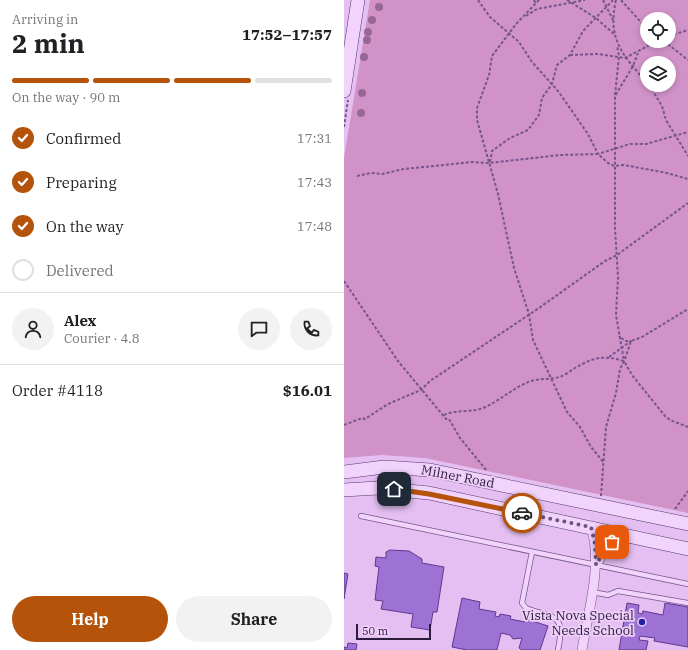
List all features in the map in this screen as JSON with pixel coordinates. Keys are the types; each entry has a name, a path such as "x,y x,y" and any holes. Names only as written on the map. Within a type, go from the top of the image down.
{"main road":[{"path":"344,91 358,0"},
{"name":"Milner Road","path":"347,471 401,467 430,470 688,524"},
{"name":"Milner Road","path":"344,490 377,488 415,491 591,527 688,549"}],"street":[{"path":"582,650 596,565 595,544 591,527"},
{"path":"596,565 607,546 617,539 627,536"}],"lane":[{"path":"361,516 688,584"},
{"path":"532,552 522,603 526,608 554,617 560,630 558,650"},
{"path":"592,592 608,595 618,591 688,603"}],"path":[{"path":"478,0 490,17 519,42 532,62 552,84 588,134 598,154 608,164 614,166 624,165 667,173 688,179"},
{"path":"534,0 536,4"},
{"path":"524,18 539,0"},
{"path":"567,0 596,18 615,34"},
{"path":"585,0 561,3 537,9 516,24 492,56 489,75 477,108 477,120 498,194 514,268 529,314 533,340 566,412 580,427 591,447 604,463"},
{"path":"603,0 614,22"},
{"path":"489,163 492,151 510,138 528,130 539,115 542,98 552,84 557,65 570,55 583,31 613,0"},
{"path":"616,0 614,22 619,56 615,96 614,166 617,255 616,315 619,336 624,361 632,375 665,416 670,420 688,428"},
{"path":"621,0 640,21"},
{"path":"676,34 688,30"},
{"path":"617,46 640,74"},
{"path":"570,55 598,54 626,58 646,48"},
{"path":"672,48 687,60 688,55"},
{"path":"615,96 633,66 638,53"},
{"path":"653,92 662,106 666,120 688,156"},
{"path":"357,176 371,173 382,174 404,169 472,162 489,163 560,154 598,154 630,144 646,144 688,132"},
{"path":"344,425 362,418 365,419 388,404 422,390 430,381 605,261 617,255 688,203"},
{"path":"344,281 398,361 444,415 460,438 489,473"},
{"path":"609,357 631,341 642,337 688,309"},
{"path":"619,336 625,341 631,341"},
{"path":"600,497 606,427 616,393 620,369 631,341"},
{"path":"444,415 451,412 481,408 495,402 523,384 533,380 560,377 586,362 598,358 609,357 624,361"},
{"path":"673,512 688,491"}],"shaded area":[{"path":"370,0 688,0 688,513 425,458 382,455 344,458 344,158"}],"building":[{"path":"390,550 409,551 422,559 422,563 444,567 437,612 433,612 430,630 411,627 413,614 381,609 383,601 375,600 379,567 375,566 376,557 386,558 386,552"},
{"path":"344,573 348,574 344,599"},
{"path":"462,598 480,602 479,609 496,612 495,616 499,617 500,614 511,616 510,619 525,622 526,619 548,626 540,650 522,650 519,648 522,638 513,639 510,635 501,633 497,650 467,650 452,647"},
{"path":"627,603 639,605 638,613 642,614 643,611 663,615 665,603 688,607 688,647 654,641 655,638 640,636 639,640 648,641 646,650 619,650"},
{"path":"348,643 357,644 356,650 344,650 344,647 347,648"}],"way so far":[{"path":"522,513 591,527 595,544 596,565 607,546 612,542"}],"place":[{"name":"Vista Nova Special Needs School","path":"642,622"}],"route":[{"path":"394,489 408,490 522,513"}]}
